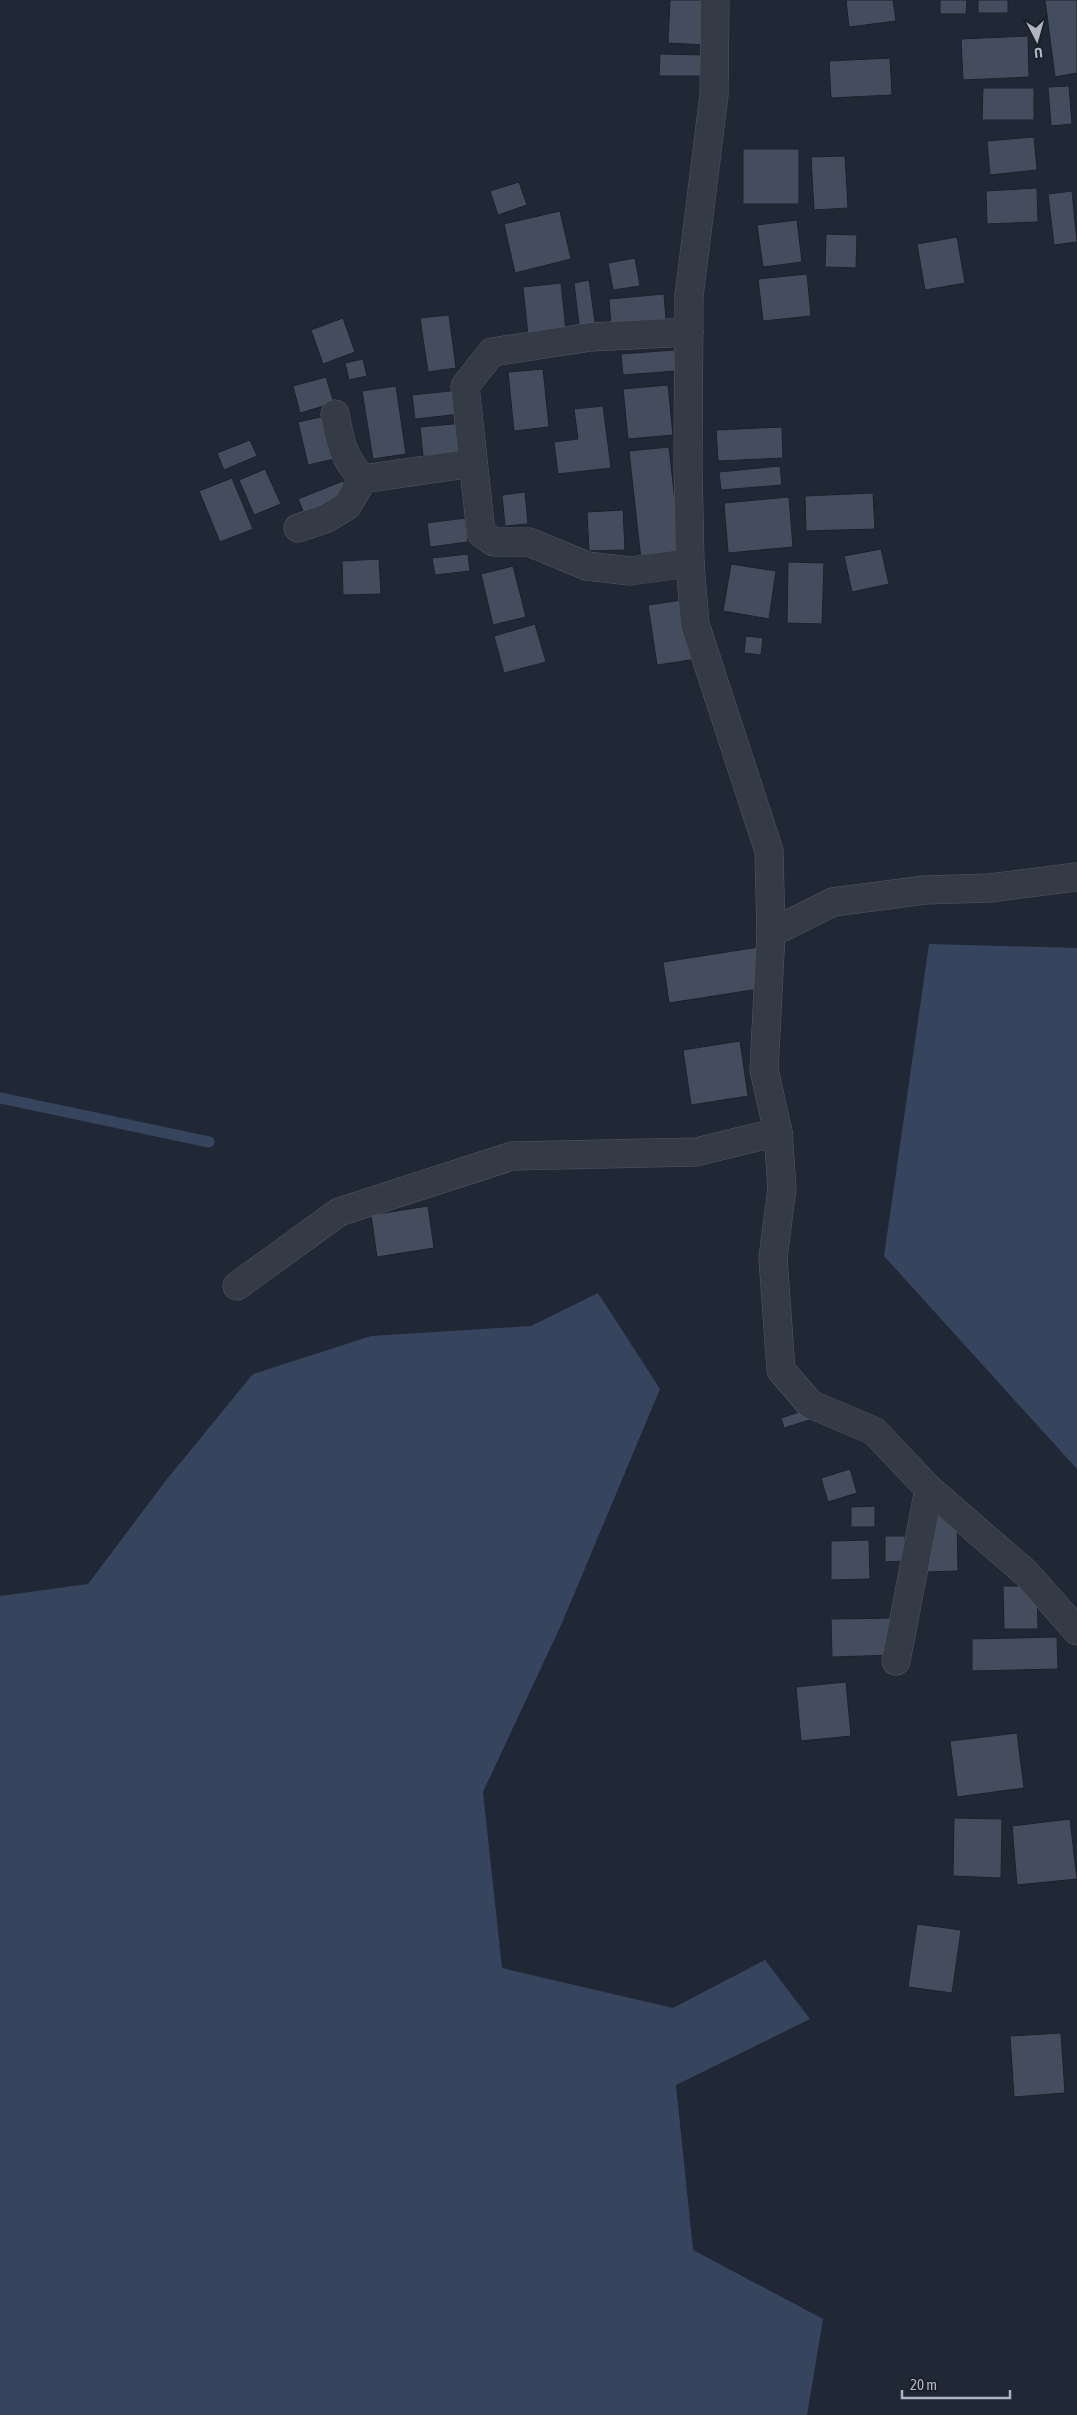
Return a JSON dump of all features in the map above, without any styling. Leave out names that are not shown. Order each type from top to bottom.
[{"type":"street","points":[[715,0],[714,95],[689,296],[688,465],[690,562],[695,624],[768,851],[771,933],[764,1070],[778,1132],[782,1188],[773,1258],[781,1370],[810,1404],[874,1431],[929,1489],[1026,1573],[1077,1631]]},
{"type":"street","points":[[689,332],[591,337],[492,352],[464,386],[481,533],[494,542],[529,542],[587,566],[630,571],[690,562]]},
{"type":"street","points":[[335,414],[344,452],[350,465],[363,479]]},
{"type":"street","points":[[363,479],[473,463]]},
{"type":"street","points":[[298,528],[325,519],[348,506],[363,479]]},
{"type":"street","points":[[771,933],[833,902],[925,890],[990,888],[1077,877]]},
{"type":"street","points":[[237,1286],[339,1212],[512,1156],[696,1152],[778,1132]]},
{"type":"street","points":[[896,1661],[929,1489]]},
{"type":"water","points":[[929,944],[1077,948],[1077,1469],[884,1256]]},
{"type":"water","points":[[598,1293],[660,1389],[562,1623],[483,1792],[502,1968],[673,2008],[765,1960],[810,2019],[676,2085],[693,2250],[823,2319],[807,2415],[0,2415],[0,1596],[88,1584],[167,1479],[253,1374],[371,1336],[531,1326]]},
{"type":"building","points":[[670,0],[707,0],[705,45],[668,43]]},
{"type":"building","points":[[846,0],[893,0],[896,21],[849,27]]},
{"type":"building","points":[[940,0],[967,0],[966,14],[940,14]]},
{"type":"building","points":[[978,0],[1008,0],[1008,13],[978,13]]},
{"type":"building","points":[[1045,0],[1077,0],[1077,73],[1055,77]]},
{"type":"building","points":[[1028,36],[1029,77],[963,80],[961,39]]},
{"type":"building","points":[[660,54],[703,55],[702,76],[659,76]]},
{"type":"building","points":[[890,58],[892,95],[831,98],[829,61]]},
{"type":"building","points":[[1069,86],[1072,124],[1051,126],[1048,87]]},
{"type":"building","points":[[983,88],[1034,88],[1034,120],[982,120]]},
{"type":"building","points":[[1034,137],[1037,170],[990,175],[987,141]]},
{"type":"building","points":[[743,149],[799,149],[799,204],[743,204]]},
{"type":"building","points":[[845,156],[848,208],[814,210],[811,157]]},
{"type":"building","points":[[519,182],[527,205],[498,215],[490,191]]},
{"type":"building","points":[[1037,188],[1038,222],[987,224],[986,191]]},
{"type":"building","points":[[1072,191],[1077,242],[1054,245],[1048,194]]},
{"type":"building","points":[[560,211],[571,259],[515,273],[504,224]]},
{"type":"building","points":[[797,220],[802,262],[763,267],[757,225]]},
{"type":"building","points":[[826,234],[857,235],[856,268],[825,267]]},
{"type":"building","points":[[957,237],[965,283],[925,290],[917,244]]},
{"type":"building","points":[[635,258],[640,286],[613,290],[608,263]]},
{"type":"building","points":[[807,274],[811,316],[763,321],[758,279]]},
{"type":"building","points":[[589,280],[596,329],[580,332],[574,283]]},
{"type":"building","points":[[561,283],[566,331],[528,335],[523,287]]},
{"type":"building","points":[[664,294],[666,320],[611,325],[609,299]]},
{"type":"building","points":[[449,315],[456,368],[428,372],[420,318]]},
{"type":"building","points":[[343,318],[355,352],[323,364],[311,330]]},
{"type":"building","points":[[674,350],[676,371],[623,375],[621,354]]},
{"type":"building","points":[[363,359],[367,376],[349,380],[345,363]]},
{"type":"building","points":[[543,369],[549,427],[514,431],[508,372]]},
{"type":"building","points":[[326,377],[334,403],[300,413],[293,386]]},
{"type":"building","points":[[668,385],[673,435],[628,439],[623,389]]},
{"type":"building","points":[[396,386],[406,454],[373,459],[362,391]]},
{"type":"building","points":[[459,390],[461,414],[415,419],[412,395]]},
{"type":"building","points":[[603,406],[611,468],[558,474],[554,442],[578,439],[574,409]]},
{"type":"building","points":[[334,414],[343,457],[308,465],[298,422]]},
{"type":"building","points":[[464,423],[467,452],[423,456],[420,427]]},
{"type":"building","points":[[782,427],[783,458],[718,461],[716,430]]},
{"type":"building","points":[[250,440],[257,456],[224,470],[217,453]]},
{"type":"building","points":[[669,447],[681,556],[641,560],[629,451]]},
{"type":"building","points":[[780,466],[782,485],[721,490],[719,472]]},
{"type":"building","points":[[265,469],[281,504],[254,515],[239,480]]},
{"type":"building","points":[[232,478],[253,529],[220,542],[199,491]]},
{"type":"building","points":[[343,481],[351,500],[306,518],[298,499]]},
{"type":"building","points":[[525,492],[528,524],[505,526],[502,495]]},
{"type":"building","points":[[873,493],[875,529],[806,531],[805,496]]},
{"type":"building","points":[[789,497],[793,547],[728,553],[724,503]]},
{"type":"building","points":[[623,510],[625,550],[589,551],[587,512]]},
{"type":"building","points":[[465,518],[468,542],[430,547],[427,523]]},
{"type":"building","points":[[881,549],[889,584],[852,592],[844,556]]},
{"type":"building","points":[[468,554],[470,571],[435,575],[432,558]]},
{"type":"building","points":[[379,559],[381,594],[343,595],[342,561]]},
{"type":"building","points":[[788,562],[824,563],[822,624],[787,623]]},
{"type":"building","points":[[731,564],[776,571],[769,619],[723,611]]},
{"type":"building","points":[[513,566],[526,617],[493,625],[481,574]]},
{"type":"building","points":[[689,599],[697,659],[657,665],[648,605]]},
{"type":"building","points":[[535,624],[546,662],[504,673],[494,636]]},
{"type":"building","points":[[746,636],[763,638],[761,655],[744,653]]},
{"type":"building","points":[[759,947],[765,988],[669,1003],[663,962]]},
{"type":"building","points":[[740,1041],[748,1096],[691,1105],[683,1050]]},
{"type":"building","points":[[428,1206],[434,1248],[377,1257],[371,1215]]},
{"type":"building","points":[[812,1408],[816,1418],[784,1428],[781,1418]]},
{"type":"building","points":[[850,1469],[857,1493],[828,1502],[821,1478]]},
{"type":"building","points":[[875,1506],[875,1527],[851,1527],[851,1507]]},
{"type":"building","points":[[926,1516],[957,1516],[958,1571],[927,1572]]},
{"type":"building","points":[[885,1536],[905,1536],[905,1561],[885,1562]]},
{"type":"building","points":[[869,1540],[870,1579],[831,1580],[831,1541]]},
{"type":"building","points":[[1003,1586],[1037,1586],[1038,1629],[1004,1629]]},
{"type":"building","points":[[894,1618],[894,1655],[832,1657],[831,1619]]},
{"type":"building","points":[[1057,1637],[1058,1669],[972,1671],[972,1639]]},
{"type":"building","points":[[846,1682],[851,1736],[801,1741],[796,1687]]},
{"type":"building","points":[[1017,1733],[1024,1788],[957,1797],[950,1741]]},
{"type":"building","points":[[954,1818],[1002,1819],[1001,1878],[953,1876]]},
{"type":"building","points":[[1070,1819],[1077,1879],[1017,1885],[1012,1826]]},
{"type":"building","points":[[917,1924],[961,1930],[952,1993],[908,1987]]},
{"type":"building","points":[[1061,2033],[1065,2093],[1014,2097],[1010,2036]]},
{"type":"waterway","points":[[0,1098],[209,1142]]}]
